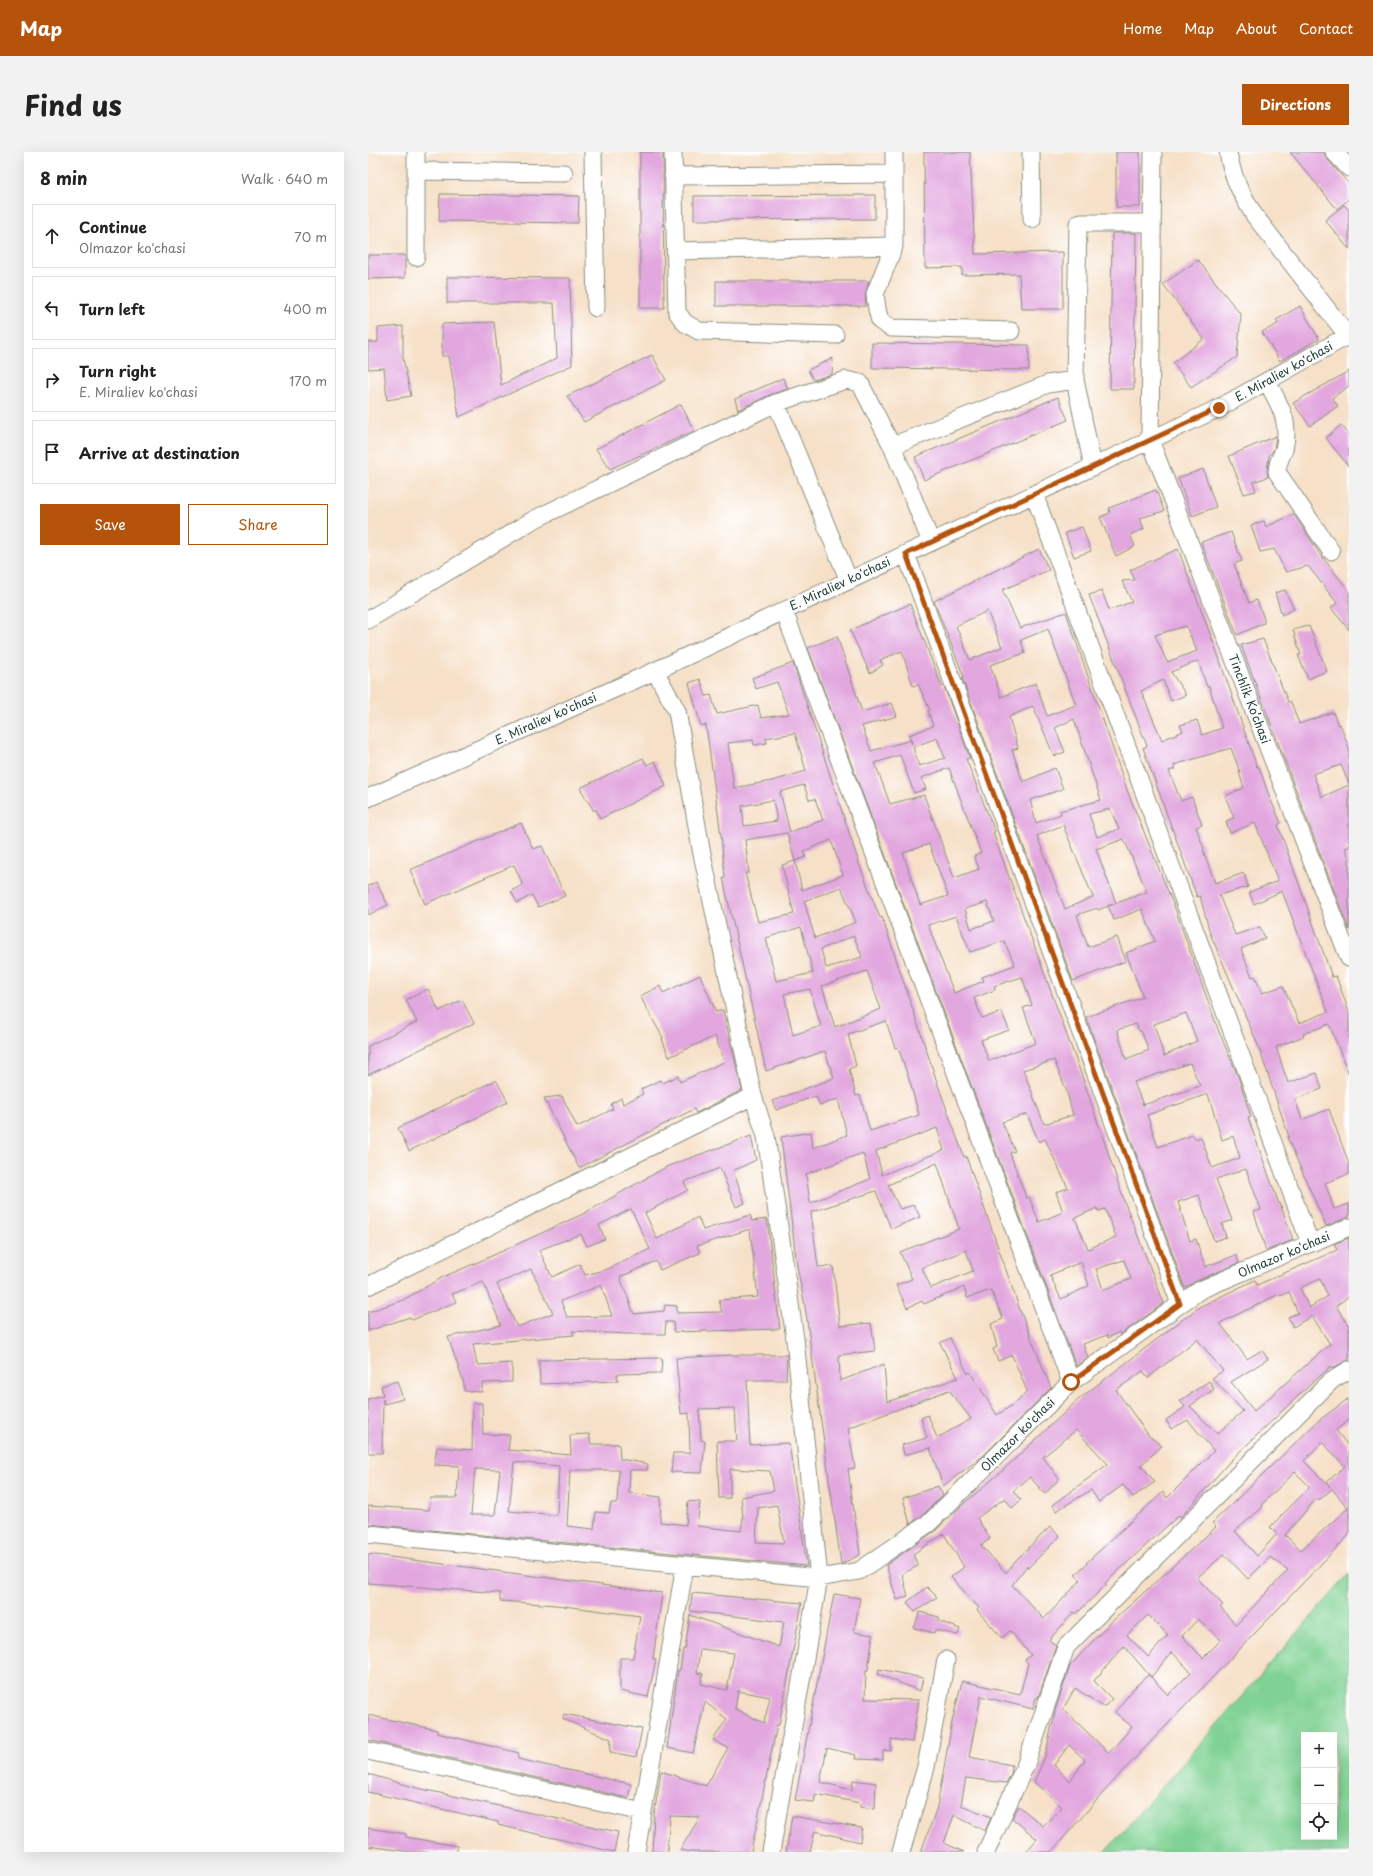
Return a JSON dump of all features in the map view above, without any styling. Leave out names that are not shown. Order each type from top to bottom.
[{"type":"street","points":[[416,152],[416,257]]},
{"type":"street","points":[[593,152],[596,308]]},
{"type":"street","points":[[673,152],[677,312],[685,323],[699,331],[835,335]]},
{"type":"street","points":[[894,152],[894,246],[875,294],[876,309],[880,321],[891,328],[1011,331]]},
{"type":"street","points":[[1031,152],[1032,219]]},
{"type":"street","points":[[1150,440],[1153,152]]},
{"type":"street","points":[[1228,152],[1231,172],[1241,194],[1254,215],[1346,341]]},
{"type":"street","points":[[1334,152],[1349,168]]},
{"type":"street","points":[[416,171],[564,173]]},
{"type":"street","points":[[673,176],[894,174]]},
{"type":"street","points":[[1093,467],[1075,380],[1078,224],[1152,223]]},
{"type":"street","points":[[676,251],[894,246]]},
{"type":"street","name":"E. Miraliev ko'chasi","points":[[368,798],[655,671],[1093,467],[1219,408],[1267,381],[1346,341]]},
{"type":"street","points":[[368,620],[533,520],[776,403],[846,380],[860,383],[892,446],[931,542]]},
{"type":"street","points":[[892,446],[1048,384],[1075,380]]},
{"type":"street","points":[[1267,381],[1284,415],[1286,436],[1283,451],[1278,461],[1277,472],[1331,551]]},
{"type":"street","points":[[776,403],[849,580]]},
{"type":"street","name":"Tinchlik Ko’chasi","points":[[1150,440],[1349,958]]},
{"type":"street","points":[[1034,494],[1310,1244]]},
{"type":"street","points":[[906,554],[1180,1304]]},
{"type":"street","points":[[784,611],[1071,1382]]},
{"type":"street","points":[[655,671],[677,712],[701,849],[753,1096],[766,1136],[795,1339],[819,1578],[772,1852]]},
{"type":"street","points":[[368,1286],[753,1096]]},
{"type":"street","name":"Olmazor ko'chasi","points":[[368,1534],[819,1578],[859,1570],[930,1523],[1071,1382],[1200,1290],[1349,1227]]},
{"type":"street","points":[[986,1852],[1026,1764],[1066,1647],[1332,1380],[1349,1370]]},
{"type":"street","points":[[636,1852],[686,1565]]},
{"type":"street","points":[[901,1852],[926,1767],[946,1660]]},
{"type":"street","points":[[368,1751],[643,1812]]},
{"type":"green space","points":[[1349,1574],[1349,1852],[1105,1852]]},
{"type":"building","points":[[640,152],[663,152],[664,308],[640,308]]},
{"type":"building","points":[[924,152],[970,152],[975,254],[1063,252],[1063,309],[1021,309],[1019,274],[962,275],[962,267],[925,268]]},
{"type":"building","points":[[1116,152],[1140,152],[1140,207],[1116,207]]},
{"type":"building","points":[[1290,152],[1323,152],[1327,159],[1349,184],[1349,199],[1337,209]]},
{"type":"building","points":[[440,194],[579,196],[578,223],[439,221]]},
{"type":"building","points":[[875,195],[875,219],[694,220],[694,196]]},
{"type":"building","points":[[1344,205],[1349,210],[1349,249],[1325,220]]},
{"type":"building","points":[[1112,233],[1136,233],[1134,389],[1110,389]]},
{"type":"building","points":[[368,255],[405,255],[405,278],[368,279]]},
{"type":"building","points":[[1198,260],[1241,315],[1237,357],[1191,387],[1173,363],[1204,339],[1163,284]]},
{"type":"building","points":[[447,277],[570,278],[572,365],[459,417],[449,356],[442,356],[442,324],[494,322],[501,385],[557,358],[554,303],[447,303]]},
{"type":"building","points":[[716,281],[869,281],[865,295],[866,306],[716,306]]},
{"type":"building","points":[[1300,306],[1319,339],[1280,361],[1262,332],[1278,324],[1276,320]]},
{"type":"building","points":[[403,326],[403,358],[411,396],[387,400],[384,368],[368,369],[368,342],[378,342],[378,328]]},
{"type":"building","points":[[872,343],[1029,345],[1029,370],[872,368]]},
{"type":"building","points":[[652,355],[666,380],[584,422],[567,396]]},
{"type":"building","points":[[833,358],[832,374],[813,380],[808,370]]},
{"type":"building","points":[[1349,371],[1349,386],[1332,398],[1338,406],[1310,426],[1293,403]]},
{"type":"building","points":[[783,378],[788,389],[772,394],[738,410],[735,399]]},
{"type":"building","points":[[1058,397],[1068,420],[924,480],[915,457]]},
{"type":"building","points":[[681,404],[694,431],[610,469],[596,449]]},
{"type":"building","points":[[1341,425],[1349,434],[1349,467],[1326,438]]},
{"type":"building","points":[[1276,436],[1274,449],[1269,456],[1267,471],[1268,477],[1253,482],[1256,491],[1244,494],[1229,456]]},
{"type":"building","points":[[1203,469],[1216,507],[1192,516],[1178,478]]},
{"type":"building","points":[[1156,490],[1164,511],[1140,518],[1144,529],[1130,535],[1135,546],[1116,556],[1100,517],[1110,513],[1109,508]]},
{"type":"building","points":[[1294,514],[1320,554],[1349,591],[1349,630],[1331,608],[1337,603],[1308,566],[1286,572],[1274,549],[1260,552],[1251,525],[1264,521],[1266,527]]},
{"type":"building","points":[[1082,527],[1091,551],[1074,557],[1065,533]]},
{"type":"building","points":[[1231,532],[1242,561],[1234,564],[1249,603],[1257,600],[1264,619],[1264,623],[1237,635],[1201,542]]},
{"type":"building","points":[[1039,549],[1049,570],[1002,590],[1020,628],[1066,612],[1127,790],[1174,906],[1219,1032],[1238,1076],[1251,1117],[1248,1118],[1293,1240],[1266,1251],[1254,1212],[1261,1210],[1246,1169],[1216,1179],[1232,1220],[1222,1224],[1226,1237],[1214,1241],[1199,1195],[1178,1202],[1190,1241],[1196,1239],[1205,1267],[1236,1255],[1239,1263],[1196,1281],[1185,1288],[1086,1017],[1143,997],[1126,953],[1155,941],[1142,909],[1114,920],[1108,906],[1077,915],[1088,947],[1117,937],[1126,961],[1073,981],[962,678],[964,677],[934,601]],"holes":[[[987,611],[1002,647],[970,660],[956,626]],[[1048,629],[1076,705],[1047,716],[1036,683],[1001,697],[990,665],[1025,653],[1021,640]],[[1033,706],[1054,756],[1065,752],[1055,728],[1074,719],[1101,800],[1060,811],[1061,814],[1036,823],[1030,800],[1063,789],[1055,768],[1023,782],[1012,750],[1018,748],[1009,717]],[[1110,809],[1119,829],[1097,837],[1089,814]],[[1063,825],[1093,897],[1065,909],[1037,836]],[[1124,839],[1147,892],[1108,906],[1116,903],[1096,849]],[[1186,1013],[1197,1041],[1164,1056],[1154,1024]],[[1136,1024],[1139,1031],[1141,1031],[1149,1050],[1126,1059],[1117,1030]],[[1190,1063],[1200,1086],[1143,1105],[1134,1082]],[[1208,1094],[1222,1140],[1233,1136],[1240,1158],[1212,1168],[1201,1137],[1195,1139],[1193,1135],[1158,1147],[1147,1115]]]},
{"type":"building","points":[[1178,549],[1214,644],[1257,767],[1259,767],[1269,796],[1281,823],[1278,825],[1332,977],[1336,976],[1349,1012],[1349,1074],[1329,1024],[1276,1047],[1288,1083],[1317,1073],[1322,1089],[1295,1099],[1302,1120],[1329,1109],[1349,1164],[1349,1174],[1325,1183],[1334,1209],[1349,1204],[1349,1217],[1326,1226],[1287,1137],[1289,1137],[1258,1045],[1210,933],[1200,896],[1197,897],[1143,748],[1147,746],[1089,595],[1102,591],[1109,610],[1132,602],[1122,581],[1135,580],[1130,570]],"holes":[[[1186,626],[1197,651],[1167,662],[1155,635]],[[1198,661],[1207,687],[1209,686],[1222,728],[1202,735],[1197,720],[1180,725],[1183,731],[1162,740],[1141,691],[1163,680],[1171,701],[1186,695],[1171,672]],[[1231,748],[1244,788],[1225,796],[1234,818],[1226,821],[1230,833],[1255,823],[1278,881],[1249,892],[1254,904],[1282,891],[1328,1012],[1299,1023],[1283,986],[1262,993],[1255,976],[1252,977],[1241,949],[1265,938],[1260,927],[1235,935],[1219,895],[1248,887],[1244,873],[1215,883],[1196,827],[1202,825],[1192,797],[1181,801],[1169,771],[1175,769],[1174,765]]]},
{"type":"building","points":[[1285,590],[1294,609],[1282,615],[1275,593]]},
{"type":"building","points":[[910,604],[942,687],[944,686],[970,758],[966,759],[995,832],[993,833],[1084,1082],[1125,1203],[1164,1303],[1120,1335],[1119,1332],[1108,1338],[1107,1335],[1083,1344],[1088,1357],[1076,1366],[808,648],[837,636],[862,712],[892,703],[897,716],[862,726],[871,751],[911,740],[909,735],[933,726],[928,711],[930,710],[918,684],[913,686],[902,651],[880,660],[883,665],[870,673],[850,630]],"holes":[[[937,738],[945,758],[919,766],[913,747]],[[900,755],[914,793],[926,789],[921,778],[949,768],[981,853],[974,856],[979,869],[954,878],[924,795],[890,804],[875,763]],[[929,844],[948,896],[920,905],[903,853]],[[987,902],[994,921],[971,929],[965,909]],[[956,916],[970,952],[1004,941],[1015,965],[982,977],[984,981],[954,993],[928,925]],[[1022,977],[1032,1005],[1023,1008],[1036,1043],[989,1061],[981,1040],[1009,1030],[1002,1012],[982,1018],[974,998],[995,990],[994,986]],[[1054,1060],[1066,1089],[1073,1115],[1044,1124],[1023,1070]],[[1027,1114],[1039,1142],[1045,1139],[1068,1188],[1056,1192],[1063,1212],[1039,1222],[1029,1197],[1026,1198],[1010,1153],[1015,1151],[1002,1122]],[[1097,1208],[1098,1211],[1105,1209],[1116,1237],[1088,1249],[1075,1218]],[[1124,1260],[1131,1279],[1103,1290],[1096,1269]],[[1081,1262],[1089,1286],[1061,1299],[1050,1275]]]},
{"type":"building","points":[[1309,626],[1327,671],[1308,679],[1298,655],[1301,655],[1293,630]]},
{"type":"building","points":[[1263,639],[1288,702],[1291,702],[1299,724],[1333,712],[1338,725],[1340,724],[1349,748],[1349,784],[1341,765],[1313,774],[1322,797],[1349,785],[1349,847],[1345,848],[1349,858],[1349,930],[1241,645]]},
{"type":"building","points":[[793,663],[861,869],[880,918],[882,917],[937,1082],[964,1157],[966,1156],[1020,1310],[1051,1388],[983,1456],[943,1486],[930,1448],[904,1455],[902,1445],[927,1438],[921,1418],[928,1415],[937,1438],[971,1419],[949,1390],[848,1428],[855,1468],[848,1469],[860,1555],[841,1564],[805,1306],[797,1266],[781,1137],[811,1132],[813,1148],[847,1135],[838,1099],[820,1105],[816,1096],[776,1110],[772,1101],[834,1078],[825,1051],[766,1071],[723,878],[725,878],[721,835],[706,725],[701,726],[689,683],[700,679],[706,696],[711,695],[717,714],[758,705],[761,718],[789,714],[777,682],[756,689],[752,678]],"holes":[[[795,733],[806,771],[776,780],[734,788],[728,743],[753,740],[754,745],[767,743],[766,738]],[[804,785],[809,800],[815,799],[823,820],[790,832],[780,792]],[[773,800],[777,821],[744,826],[742,806]],[[787,833],[795,861],[782,865],[794,914],[758,922],[745,873],[749,873],[745,840]],[[831,840],[843,875],[802,890],[795,861],[806,857],[804,851]],[[841,887],[856,922],[815,938],[804,901]],[[801,927],[813,973],[776,981],[766,938]],[[854,936],[862,957],[826,968],[821,949]],[[867,971],[881,1009],[835,1027],[822,986]],[[810,989],[821,1026],[793,1035],[784,994]],[[886,1021],[895,1048],[898,1047],[919,1115],[870,1131],[860,1095],[856,1096],[849,1069],[856,1066],[848,1034]],[[937,1128],[944,1150],[882,1175],[876,1151]],[[863,1153],[870,1179],[810,1203],[806,1174]],[[937,1163],[959,1229],[900,1252],[912,1279],[896,1285],[907,1308],[922,1301],[924,1304],[964,1287],[967,1298],[991,1290],[1003,1319],[991,1324],[997,1347],[993,1349],[998,1361],[1012,1355],[1027,1391],[1014,1404],[997,1415],[970,1372],[968,1374],[950,1338],[940,1343],[958,1378],[887,1402],[884,1364],[840,1381],[839,1355],[875,1351],[871,1323],[840,1326],[833,1266],[818,1267],[811,1212],[876,1191],[891,1229],[920,1217],[914,1205],[900,1209],[888,1185]],[[966,1250],[973,1271],[931,1288],[922,1268]]]},
{"type":"building","points":[[643,758],[647,765],[655,761],[666,786],[600,819],[596,809],[594,811],[580,788]]},
{"type":"building","points":[[521,823],[533,849],[542,846],[565,896],[538,907],[532,895],[517,903],[511,891],[523,885],[514,865],[425,904],[410,870]]},
{"type":"building","points":[[376,882],[388,905],[368,915],[368,886]]},
{"type":"building","points":[[700,975],[716,1012],[723,1010],[742,1090],[696,1113],[694,1109],[579,1168],[544,1098],[562,1096],[577,1127],[613,1109],[611,1104],[621,1098],[623,1104],[643,1094],[641,1089],[660,1080],[663,1083],[678,1076],[680,1082],[724,1062],[715,1036],[669,1057],[662,1039],[663,1038],[640,996],[660,986],[663,993]]},
{"type":"building","points":[[428,989],[439,1011],[462,1000],[474,1023],[368,1075],[368,1046],[417,1022],[406,1000]]},
{"type":"building","points":[[496,1080],[508,1102],[409,1151],[398,1128]]},
{"type":"building","points":[[751,1136],[756,1160],[733,1171],[745,1203],[736,1207],[720,1168],[684,1182],[688,1190],[645,1213],[657,1239],[698,1217],[703,1230],[750,1215],[752,1221],[767,1219],[780,1329],[674,1332],[673,1322],[666,1322],[665,1334],[627,1334],[572,1331],[574,1335],[473,1344],[477,1365],[512,1363],[512,1382],[482,1383],[482,1392],[464,1391],[464,1384],[448,1337],[501,1325],[483,1282],[452,1294],[456,1302],[412,1320],[410,1317],[368,1331],[368,1312],[403,1300],[443,1277],[583,1214],[668,1166]],"holes":[[[631,1209],[650,1249],[608,1269],[585,1275],[580,1264],[552,1277],[539,1250],[581,1234],[587,1246],[605,1239],[599,1225]],[[750,1229],[758,1297],[719,1300],[722,1312],[677,1313],[677,1306],[665,1305],[664,1311],[634,1314],[620,1277],[656,1261],[660,1270],[700,1253],[697,1246]],[[531,1269],[553,1313],[517,1327],[497,1284]],[[601,1285],[612,1316],[567,1317],[561,1301]]]},
{"type":"building","points":[[1349,1238],[1349,1296],[1336,1306],[1349,1326],[1349,1360],[1332,1368],[1331,1366],[1298,1396],[1231,1460],[1181,1517],[1179,1515],[1105,1583],[1106,1585],[1076,1614],[1074,1612],[1049,1640],[1056,1646],[1033,1709],[981,1696],[969,1757],[1012,1765],[1011,1774],[1006,1783],[966,1778],[961,1805],[991,1817],[985,1831],[954,1815],[944,1843],[964,1852],[921,1852],[937,1807],[952,1722],[962,1681],[1020,1694],[1028,1664],[1025,1660],[1031,1655],[1010,1631],[1002,1638],[977,1610],[979,1608],[951,1577],[964,1567],[944,1534],[913,1554],[918,1566],[902,1574],[908,1596],[897,1600],[886,1565],[936,1530],[961,1506],[1000,1473],[1079,1399],[1199,1307],[1255,1280],[1257,1285],[1337,1250],[1334,1244]],"holes":[[[1320,1279],[1328,1296],[1309,1308],[1300,1288]],[[1289,1292],[1298,1313],[1288,1317],[1293,1327],[1312,1316],[1330,1344],[1254,1411],[1231,1382],[1268,1359],[1262,1350],[1247,1359],[1220,1323],[1279,1294],[1280,1296]],[[1197,1339],[1223,1371],[1212,1378],[1243,1411],[1217,1434],[1190,1406],[1214,1389],[1209,1381],[1180,1401],[1185,1407],[1166,1420],[1171,1429],[1188,1420],[1214,1451],[1167,1498],[1163,1492],[1086,1563],[1087,1564],[1075,1575],[1081,1580],[1044,1619],[1012,1585],[1027,1566],[1028,1568],[1060,1536],[1050,1527],[1016,1560],[1006,1573],[981,1545],[990,1539],[977,1518],[1005,1498],[1012,1508],[1021,1500],[1013,1491],[1030,1477],[1045,1494],[1059,1479],[1043,1457],[1076,1430],[1108,1464],[1052,1505],[1056,1511],[1091,1490],[1099,1502],[1123,1485],[1133,1497],[1155,1482],[1141,1465],[1162,1446],[1149,1436],[1116,1390],[1143,1371],[1148,1378]]]},
{"type":"building","points":[[731,1355],[787,1355],[786,1380],[747,1380],[750,1445],[789,1443],[807,1566],[368,1524],[368,1506],[429,1510],[431,1498],[457,1498],[459,1466],[434,1465],[437,1447],[472,1450],[473,1403],[482,1403],[483,1434],[510,1435],[508,1450],[571,1455],[570,1435],[589,1434],[591,1444],[619,1444],[620,1459],[648,1464],[647,1470],[630,1470],[629,1493],[661,1497],[660,1522],[686,1525],[688,1501],[700,1502],[697,1526],[741,1531],[743,1518],[741,1497],[774,1491],[770,1471],[730,1469],[730,1498],[719,1498],[717,1441],[737,1441],[735,1408],[699,1409],[701,1440],[705,1441],[702,1473],[671,1472],[673,1453],[690,1453],[689,1413],[681,1414],[676,1358]],"holes":[[[514,1462],[559,1466],[557,1515],[509,1511]],[[475,1469],[500,1470],[495,1515],[471,1515]],[[570,1470],[619,1470],[617,1503],[611,1503],[609,1513],[596,1512],[594,1529],[567,1526]],[[777,1505],[784,1543],[756,1542],[758,1508]]]},
{"type":"building","points":[[662,1358],[661,1373],[617,1374],[618,1381],[540,1384],[539,1360]]},
{"type":"building","points":[[397,1381],[403,1399],[384,1404],[383,1399],[382,1453],[368,1453],[368,1399],[383,1395],[381,1386]]},
{"type":"building","points":[[1349,1398],[1349,1420],[1336,1430],[1349,1447],[1349,1535],[1118,1776],[1051,1852],[1026,1852],[1037,1839],[1012,1818],[1019,1806],[1043,1826],[1062,1807],[1034,1782],[1045,1757],[1055,1711],[1070,1666],[1107,1626],[1216,1527],[1212,1523],[1318,1421]],"holes":[[[1322,1442],[1345,1466],[1327,1482],[1330,1487],[1304,1461]],[[1295,1472],[1310,1487],[1270,1527],[1277,1534],[1257,1556],[1235,1531],[1263,1507],[1261,1505]],[[1332,1489],[1348,1508],[1301,1550],[1285,1535],[1317,1498],[1319,1500]],[[1224,1554],[1248,1579],[1270,1557],[1288,1570],[1236,1625],[1220,1607],[1223,1605],[1197,1578]],[[1148,1615],[1168,1635],[1148,1657],[1127,1635]],[[1198,1619],[1221,1640],[1203,1658],[1182,1636]],[[1124,1646],[1151,1677],[1148,1675],[1135,1687],[1115,1712],[1132,1727],[1109,1753],[1063,1709],[1075,1688],[1104,1707],[1112,1699],[1094,1681]],[[1172,1652],[1191,1672],[1168,1695],[1151,1677]],[[1069,1745],[1085,1760],[1070,1781],[1054,1765]]]},
{"type":"building","points":[[938,1486],[943,1495],[923,1515],[910,1524],[903,1498]]},
{"type":"building","points":[[368,1554],[662,1593],[653,1659],[656,1659],[648,1697],[620,1691],[620,1658],[633,1658],[640,1616],[556,1605],[500,1601],[500,1593],[368,1583]]},
{"type":"building","points":[[927,1587],[937,1597],[915,1612],[907,1602]]},
{"type":"building","points":[[692,1593],[802,1603],[779,1725],[777,1725],[751,1852],[692,1852],[680,1850],[700,1817],[670,1816],[667,1852],[652,1852],[654,1815],[661,1771],[706,1786],[728,1748],[713,1740],[727,1719],[705,1702],[693,1753],[667,1748],[678,1670],[680,1670],[683,1649],[685,1649],[690,1615],[779,1647],[784,1622],[690,1611]],"holes":[[[700,1649],[734,1653],[727,1690],[701,1684],[703,1674],[697,1673]],[[738,1691],[770,1697],[764,1723],[735,1709]]]},
{"type":"building","points":[[834,1594],[860,1598],[854,1632],[873,1635],[868,1670],[866,1670],[865,1699],[919,1700],[912,1742],[891,1739],[891,1750],[883,1751],[883,1760],[855,1759],[856,1755],[827,1748],[820,1782],[852,1790],[853,1780],[876,1783],[875,1809],[860,1807],[860,1803],[816,1794],[814,1802],[795,1800]]},
{"type":"building","points":[[920,1612],[939,1617],[939,1621],[960,1629],[958,1635],[935,1630],[934,1633],[914,1628]]},
{"type":"building","points":[[879,1669],[923,1678],[920,1691],[878,1674]]},
{"type":"building","points":[[564,1714],[642,1729],[636,1757],[610,1752],[611,1739],[563,1719]]},
{"type":"building","points":[[368,1715],[437,1730],[437,1733],[519,1753],[518,1759],[631,1784],[628,1798],[368,1740]]},
{"type":"building","points":[[368,1774],[417,1788],[618,1832],[614,1852],[498,1825],[498,1822],[368,1792]]},
{"type":"building","points":[[792,1816],[862,1828],[860,1842],[815,1831],[810,1852],[786,1852]]},
{"type":"building","points":[[368,1828],[406,1834],[406,1837],[457,1846],[457,1852],[410,1852],[368,1846]]},
{"type":"route","points":[[1071,1382],[1180,1304],[906,554],[1219,408]]}]
